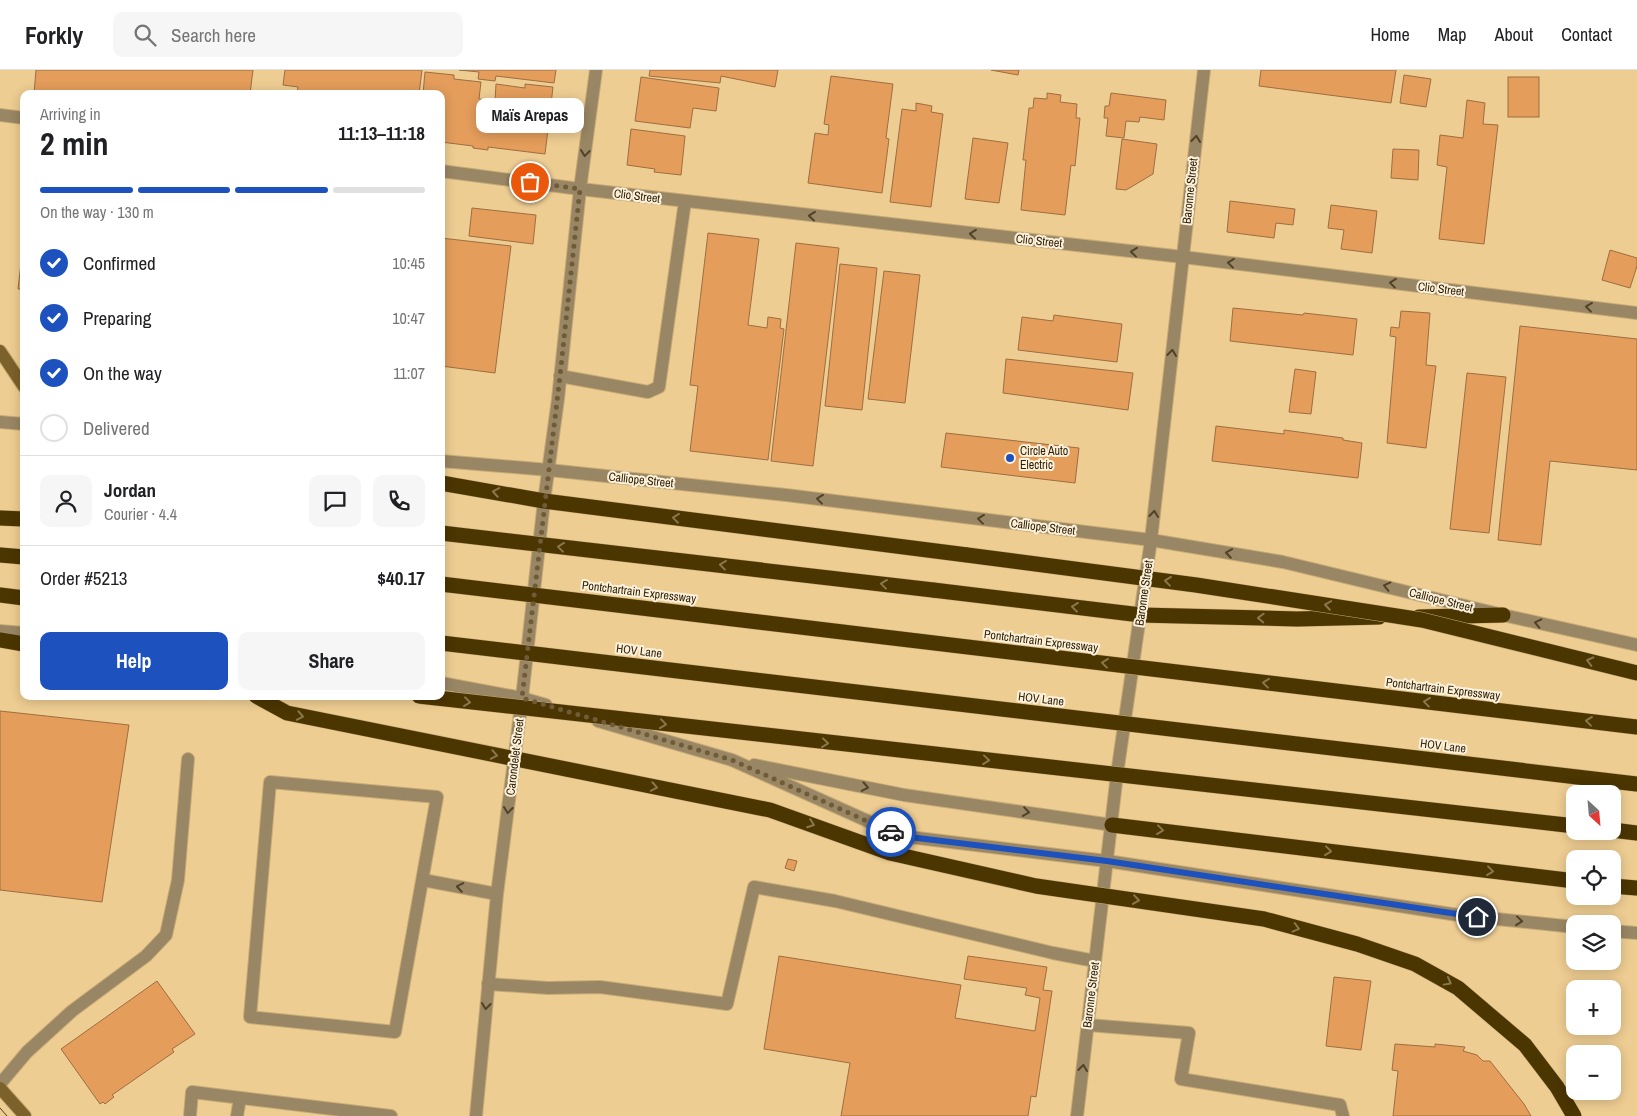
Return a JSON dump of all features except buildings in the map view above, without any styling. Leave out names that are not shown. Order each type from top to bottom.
[{"type":"highway","points":[[445,484],[544,501],[1196,585],[1422,620],[1637,672]]},
{"type":"highway","points":[[0,518],[20,519]]},
{"type":"highway","points":[[445,533],[1141,615],[1297,619],[1503,615]]},
{"type":"highway","points":[[0,555],[20,557]]},
{"type":"highway","name":"Pontchartrain Expressway","points":[[445,584],[1637,727]]},
{"type":"highway","points":[[0,595],[20,598]]},
{"type":"highway","points":[[0,640],[20,643]]},
{"type":"highway","name":"HOV Lane","points":[[445,643],[1637,784]]},
{"type":"highway","points":[[445,699],[1566,825]]},
{"type":"highway","points":[[263,700],[287,713],[770,810],[890,853],[1036,886],[1264,920],[1357,944],[1415,964],[1458,988],[1524,1045],[1557,1086],[1574,1116]]},
{"type":"highway","points":[[1112,825],[1566,880]]},
{"type":"highway","points":[[1621,831],[1637,833]]},
{"type":"highway","points":[[1621,887],[1637,888]]},
{"type":"main road","points":[[0,351],[20,381]]},
{"type":"main road","points":[[0,1088],[25,1116]]},
{"type":"street","name":"Carondelet Street","points":[[476,1116],[497,894],[549,470],[580,189],[596,70]]},
{"type":"street","name":"Baronne Street","points":[[1077,1116],[1117,774],[1151,540],[1204,70]]},
{"type":"street","points":[[0,115],[20,118]]},
{"type":"street","name":"Clio Street","points":[[445,172],[580,189],[1183,257],[1637,314]]},
{"type":"street","points":[[560,376],[648,392],[658,388],[685,201]]},
{"type":"street","points":[[0,422],[20,424]]},
{"type":"street","name":"Calliope Street","points":[[445,461],[549,470],[786,495],[1151,540],[1283,562],[1637,645]]},
{"type":"street","points":[[0,631],[20,633]]},
{"type":"street","points":[[445,685],[522,698],[732,760],[904,795],[1112,825]]},
{"type":"street","points":[[0,1084],[27,1052],[72,1011],[146,956],[166,935],[178,880],[188,759]]},
{"type":"street","points":[[732,760],[901,836],[1107,861],[1458,915],[1566,926]]},
{"type":"street","points":[[270,782],[437,797],[423,880],[396,1032],[250,1017],[270,782]]},
{"type":"street","points":[[423,880],[497,894]]},
{"type":"street","points":[[488,984],[548,988],[600,987],[727,1004],[754,887],[835,901],[1053,953],[1096,961]]},
{"type":"street","points":[[1621,932],[1637,933]]},
{"type":"street","points":[[1088,1025],[1189,1033],[1181,1079],[1340,1104],[1343,1116]]},
{"type":"street","points":[[190,1116],[192,1092],[240,1098],[294,1110],[391,1116]]},
{"type":"street","points":[[237,1116],[240,1098]]},
{"type":"tram line","points":[[0,1108],[7,1116]]},
{"type":"way so far","points":[[530,182],[580,189],[522,698],[732,760],[891,832]]},
{"type":"place","name":"Maïs Arepas","points":[[530,182]]},
{"type":"place","name":"Circle Auto Electric","points":[[1010,458]]},
{"type":"route","points":[[891,832],[901,836],[1107,861],[1477,917]]}]
